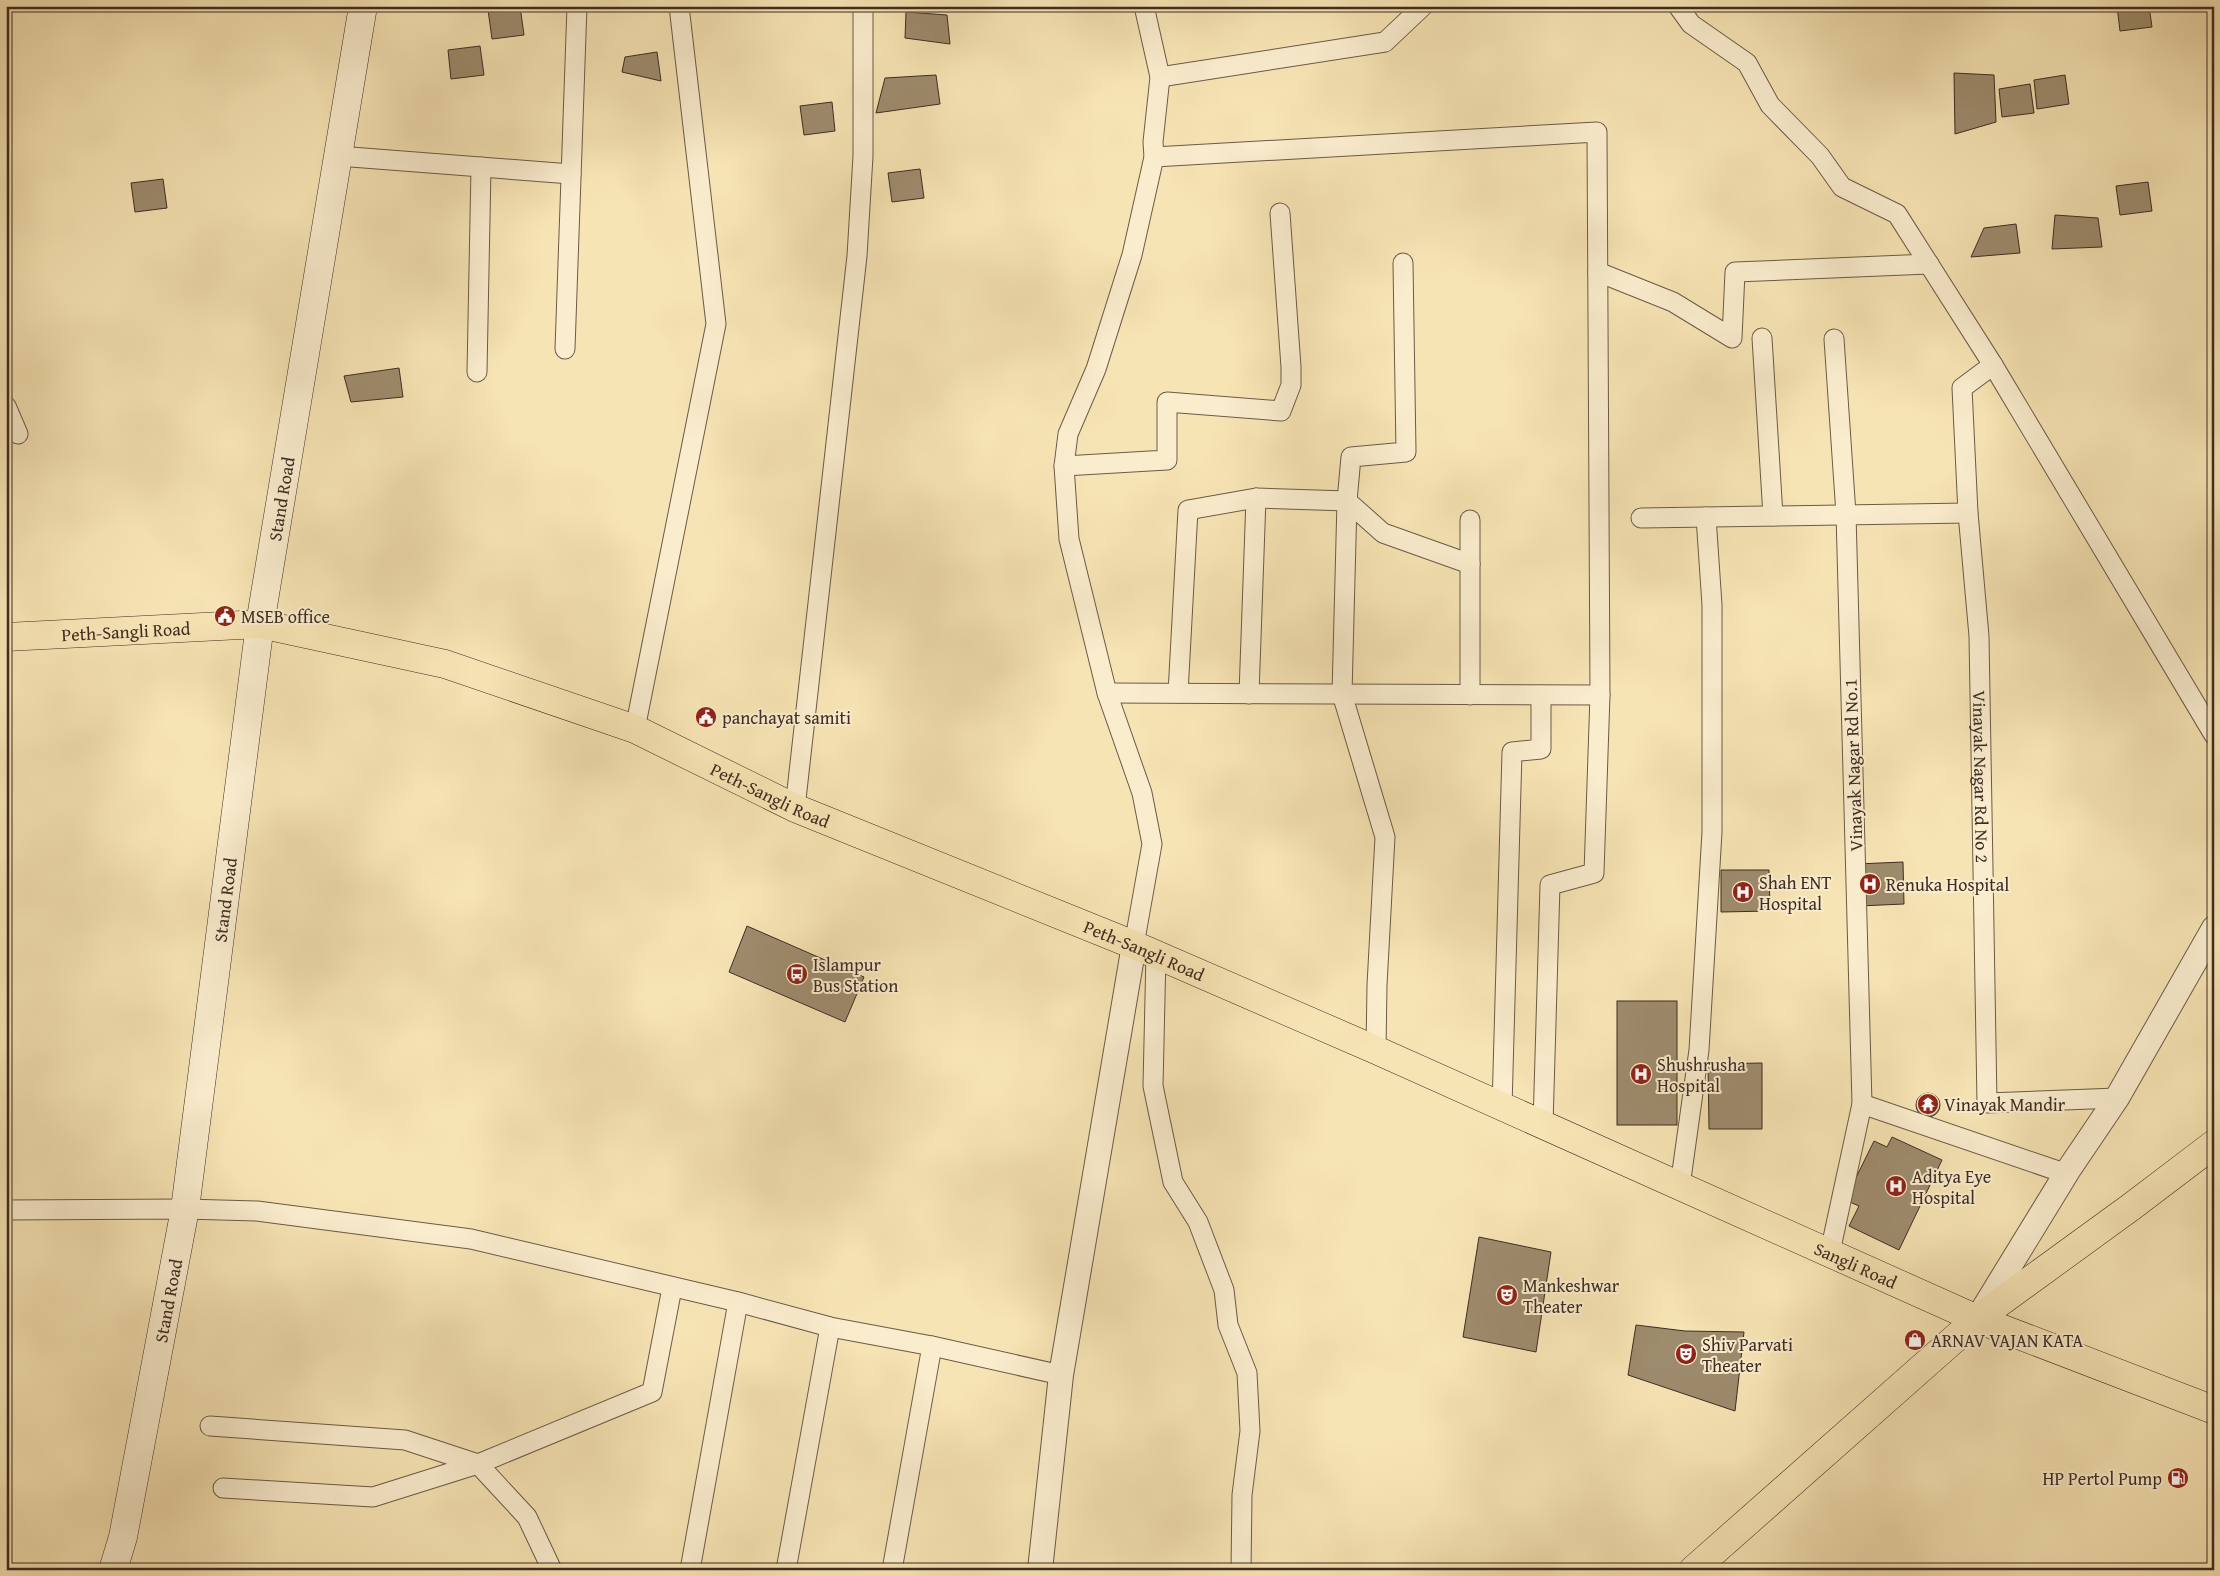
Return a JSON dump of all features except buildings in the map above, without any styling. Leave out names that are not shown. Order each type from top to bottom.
[{"type":"main road","name":"Stand Road","points":[[113,1570],[123,1538],[184,1209],[260,624],[363,6]]},
{"type":"main road","name":"Peth-Sangli Road","points":[[6,636],[260,624],[445,664],[635,729],[795,808],[1145,950],[1502,1107]]},
{"type":"main road","name":"Sangli Road","points":[[1502,1107],[1830,1252],[1977,1320],[2214,1410]]},
{"type":"main road","points":[[1693,1570],[1977,1320],[2132,1207],[2214,1144]]},
{"type":"street","points":[[565,349],[577,6]]},
{"type":"street","points":[[635,729],[716,324],[679,6]]},
{"type":"street","points":[[795,808],[857,256],[863,156],[862,6]]},
{"type":"street","points":[[1144,6],[1160,77],[1153,142],[1154,157],[1132,256],[1096,369],[1068,434],[1064,466],[1069,539],[1107,693],[1142,793],[1152,844],[1145,950],[1153,1086],[1173,1182],[1201,1230],[1224,1290],[1228,1326],[1247,1373],[1250,1431],[1242,1495],[1242,1570]]},
{"type":"street","points":[[1160,77],[1385,42],[1423,6]]},
{"type":"street","points":[[1678,6],[1691,24],[1747,63],[1770,104],[1820,156],[1842,187],[1897,214],[1993,365],[2214,735]]},
{"type":"street","points":[[1154,157],[1597,132],[1600,695],[1594,873],[1550,885],[1543,1125]]},
{"type":"street","points":[[338,156],[571,174]]},
{"type":"street","points":[[478,372],[481,167]]},
{"type":"street","points":[[1064,466],[1167,460],[1167,402],[1281,411],[1292,385],[1292,367],[1280,213]]},
{"type":"street","points":[[1376,1050],[1376,985],[1385,837],[1342,694],[1347,501],[1351,457],[1406,452],[1403,263]]},
{"type":"street","points":[[1598,272],[1673,302],[1732,338],[1735,272],[1929,264]]},
{"type":"street","points":[[1762,338],[1773,516]]},
{"type":"street","name":"Vinayak Nagar Rd No.1","points":[[1830,1252],[1862,1104],[1846,514],[1834,339]]},
{"type":"street","name":"Vinayak Nagar Rd No 2","points":[[1993,365],[1962,388],[1968,513],[1979,636],[1988,1103],[2117,1098]]},
{"type":"street","points":[[6,406],[18,434]]},
{"type":"street","points":[[1249,694],[1256,498]]},
{"type":"street","points":[[1178,693],[1188,510],[1256,498],[1347,501],[1384,533],[1470,564]]},
{"type":"street","points":[[1641,518],[1968,513]]},
{"type":"street","points":[[1680,1186],[1699,1050],[1712,832],[1712,605],[1706,517]]},
{"type":"street","points":[[1470,520],[1470,694]]},
{"type":"street","points":[[1107,693],[1600,695]]},
{"type":"street","points":[[1502,1107],[1512,752],[1541,749],[1541,695]]},
{"type":"street","points":[[1977,1320],[2069,1169],[2117,1098],[2214,928]]},
{"type":"street","points":[[1040,1570],[1060,1375],[1145,950]]},
{"type":"street","points":[[1862,1104],[2067,1174]]},
{"type":"street","points":[[6,1210],[184,1209],[257,1211],[471,1239],[672,1288],[738,1302],[830,1326],[932,1346],[1060,1375]]},
{"type":"street","points":[[223,1488],[373,1497],[478,1464],[652,1392],[672,1288]]},
{"type":"street","points":[[690,1570],[738,1302]]},
{"type":"street","points":[[786,1570],[830,1326]]},
{"type":"street","points":[[892,1570],[932,1346]]},
{"type":"street","points":[[210,1426],[405,1440],[478,1464],[527,1517],[552,1570]]},
{"type":"place","name":"MSEB office","points":[[225,616]]},
{"type":"place","name":"panchayat samiti","points":[[706,717]]},
{"type":"place","name":"Renuka Hospital","points":[[1870,884]]},
{"type":"place","name":"Shah ENT Hospital","points":[[1743,892]]},
{"type":"place","name":"Islampur Bus Station","points":[[797,974]]},
{"type":"place","name":"Shushrusha Hospital","points":[[1641,1074]]},
{"type":"place","name":"Vinayak Mandir","points":[[1928,1104]]},
{"type":"place","name":"Aditya Eye Hospital","points":[[1896,1186]]},
{"type":"place","name":"Mankeshwar Theater","points":[[1507,1295]]},
{"type":"place","name":"ARNAV VAJAN KATA","points":[[1915,1340]]},
{"type":"place","name":"Shiv Parvati Theater","points":[[1686,1354]]},
{"type":"place","name":"HP Pertol Pump","points":[[2178,1478]]}]
